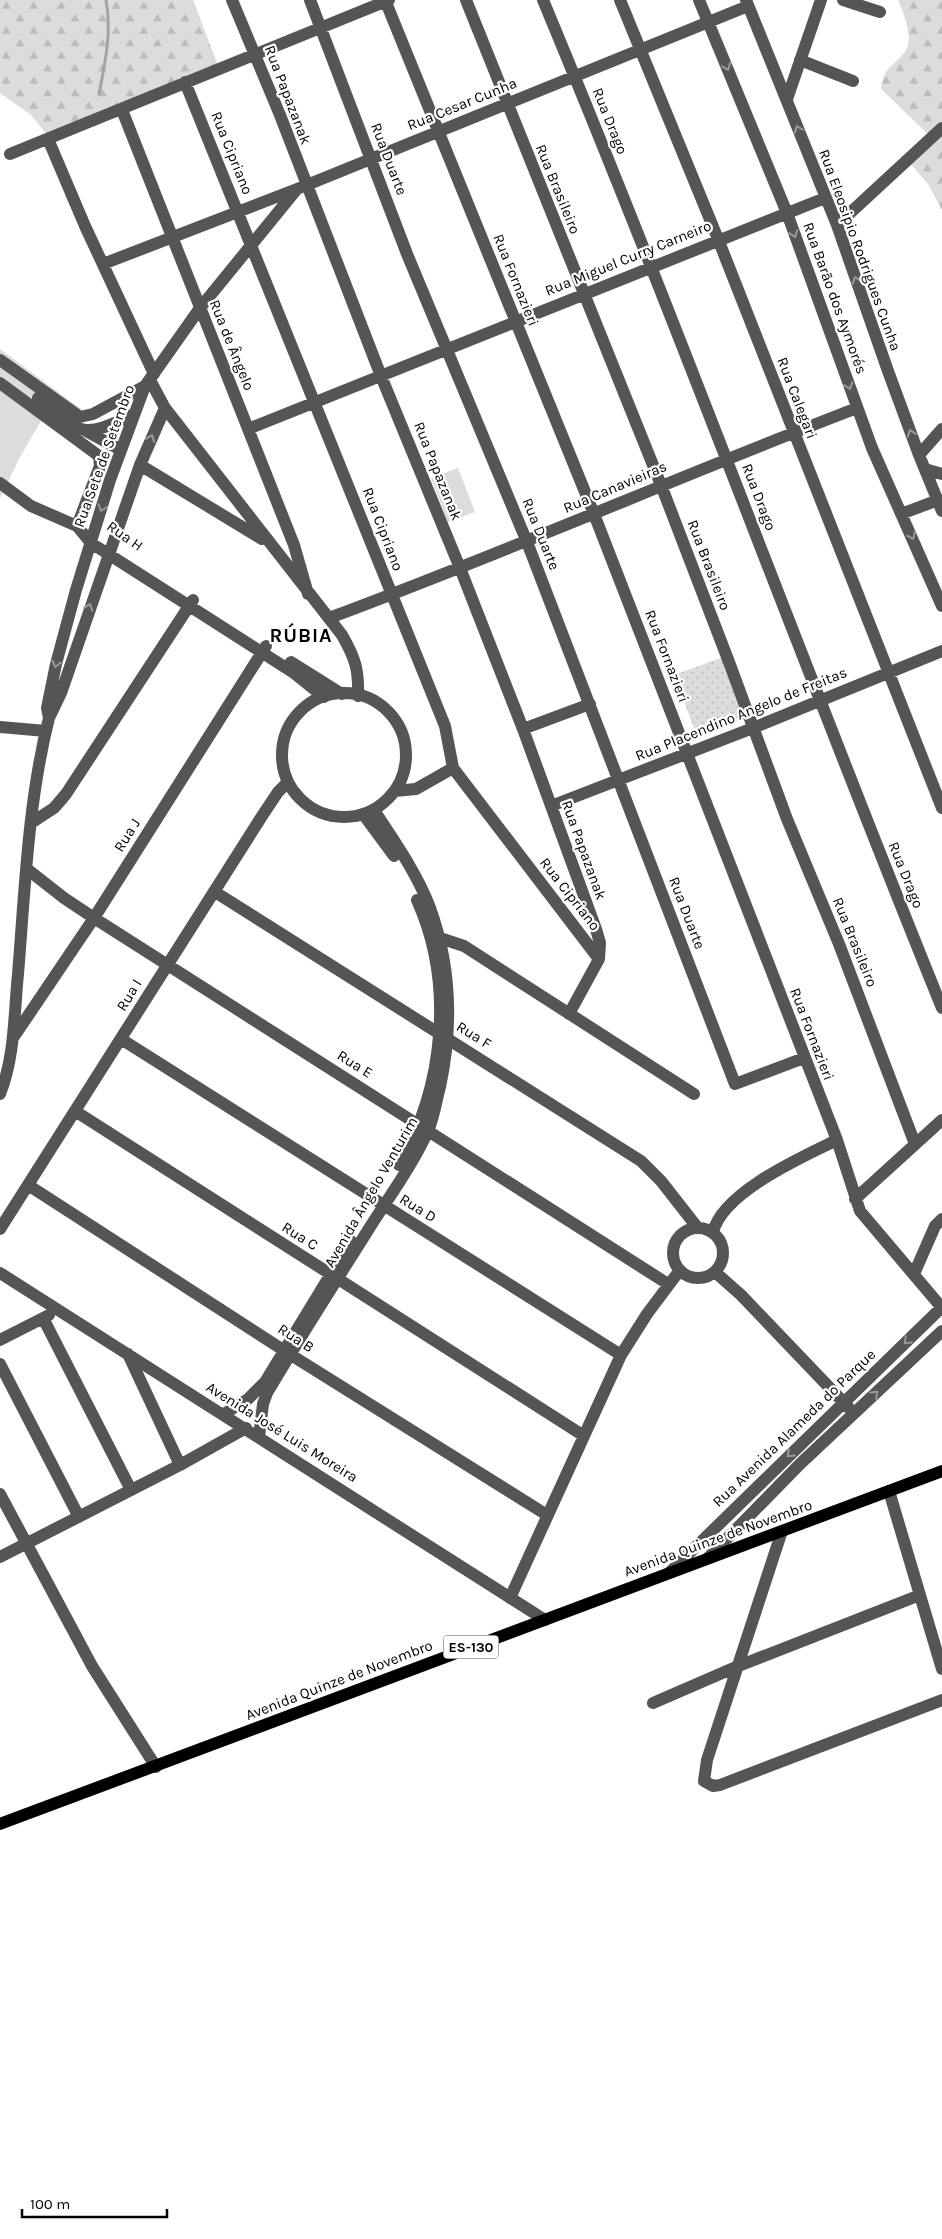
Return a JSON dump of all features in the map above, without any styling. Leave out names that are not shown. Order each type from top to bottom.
[{"type":"main road","name":"Avenida Quinze de Novembro","points":[[0,1824],[942,1471]]},
{"type":"street","name":"Rua Papazanak","points":[[232,0],[255,54],[301,187],[460,568],[523,729],[596,929],[600,943],[599,959]]},
{"type":"street","name":"Rua Duarte","points":[[310,0],[407,254],[527,542],[735,1084],[804,1058]]},
{"type":"street","points":[[10,154],[122,110],[185,82],[387,0]]},
{"type":"street","name":"Rua Fornazieri","points":[[387,0],[515,322],[594,514],[837,1140],[855,1199],[866,1219],[942,1307]]},
{"type":"street","name":"Rua Brasileiro","points":[[466,0],[661,485],[787,819],[843,953],[915,1144]]},
{"type":"street","name":"Rua Drago","points":[[542,0],[574,75],[727,459],[819,701],[942,1008]]},
{"type":"street","name":"Rua Calegari","points":[[620,0],[718,239],[942,808]]},
{"type":"street","name":"Rua Barão dos Aymorés","points":[[699,0],[787,213],[858,408],[901,514],[942,606]]},
{"type":"street","points":[[787,99],[821,0]]},
{"type":"street","points":[[843,0],[880,12]]},
{"type":"street","name":"Rua Cesar Cunha","points":[[103,264],[239,212],[507,104],[574,75],[708,22],[748,3]]},
{"type":"street","name":"Rua Eleosipio Rodrigues Cunha","points":[[748,3],[837,225],[918,455],[940,506]]},
{"type":"street","points":[[800,60],[853,80]]},
{"type":"street","name":"Rua Cipriano","points":[[185,82],[445,726],[453,768],[599,959]]},
{"type":"street","name":"Rua de Ângelo","points":[[122,110],[294,545],[308,594]]},
{"type":"street","points":[[837,225],[942,128]]},
{"type":"street","points":[[48,139],[103,264],[150,380],[165,408],[308,594],[329,618],[355,659],[358,670],[358,696]]},
{"type":"street","name":"Rua Sete de Setembro","points":[[0,1094],[4,1064],[12,1040],[31,824],[38,771],[49,718],[48,708],[56,664],[86,534],[119,448],[150,380],[200,308],[251,243],[301,187]]},
{"type":"street","name":"Rua Miguel Curry Carneiro","points":[[248,429],[718,239],[825,198]]},
{"type":"street","points":[[0,360],[80,417],[93,414],[114,403],[150,380]]},
{"type":"street","points":[[0,369],[70,424],[119,448],[119,421],[114,403]]},
{"type":"street","points":[[0,383],[99,456],[100,466],[86,534]]},
{"type":"street","name":"Rua Sete de Setembro","points":[[49,718],[55,710],[140,464],[152,433],[165,408]]},
{"type":"street","name":"Rua Canavieiras","points":[[329,618],[527,542],[661,485],[858,408]]},
{"type":"street","points":[[84,430],[100,430],[134,414]]},
{"type":"street","points":[[918,455],[942,430]]},
{"type":"street","points":[[140,464],[268,542]]},
{"type":"street","points":[[925,469],[942,474]]},
{"type":"street","name":"Rua H","points":[[0,484],[31,506],[86,534],[191,604],[342,694]]},
{"type":"street","points":[[901,514],[940,506]]},
{"type":"street","points":[[31,824],[54,808],[66,794],[191,604]]},
{"type":"street","name":"Rua H","points":[[264,649],[324,697]]},
{"type":"street","name":"Rua J","points":[[12,1040],[94,918],[264,649]]},
{"type":"street","name":"Rua Placendino Angelo de Freitas","points":[[551,806],[753,728],[942,650]]},
{"type":"street","points":[[342,694],[358,696],[373,700],[387,710],[397,724],[404,739],[406,756],[404,773],[395,791],[368,812],[346,817],[329,815],[313,809],[299,798],[288,782],[283,767],[282,749],[286,732],[295,716],[308,704],[324,697],[342,694]]},
{"type":"street","points":[[523,729],[590,704]]},
{"type":"street","points":[[0,727],[46,731]]},
{"type":"street","points":[[395,791],[416,789],[453,768]]},
{"type":"street","name":"Rua I","points":[[0,1228],[167,964],[215,892],[272,799],[288,782]]},
{"type":"street","name":"Avenida Ângelo Venturim","points":[[224,1414],[248,1399],[258,1390],[287,1352],[381,1204],[424,1128],[442,1077],[447,984],[428,903],[414,873],[368,812]]},
{"type":"street","name":"Rua E","points":[[27,869],[94,918],[668,1284]]},
{"type":"street","name":"Rua F","points":[[215,892],[641,1162],[661,1181],[697,1228]]},
{"type":"street","points":[[435,936],[464,946],[694,1094]]},
{"type":"street","points":[[569,1014],[599,959]]},
{"type":"street","name":"Rua D","points":[[121,1039],[622,1355]]},
{"type":"street","name":"Rua C","points":[[75,1111],[584,1436]]},
{"type":"street","points":[[855,1199],[942,1120]]},
{"type":"street","points":[[713,1232],[716,1222],[728,1207],[757,1184],[789,1163],[837,1140]]},
{"type":"street","name":"Rua B","points":[[28,1185],[287,1352],[548,1515]]},
{"type":"street","points":[[914,1274],[935,1226],[942,1219]]},
{"type":"street","points":[[697,1228],[713,1232],[719,1239],[723,1256],[715,1272],[702,1278],[694,1278],[680,1270],[673,1256],[676,1240],[689,1229],[697,1228]]},
{"type":"street","points":[[510,1598],[622,1355],[668,1284],[680,1270]]},
{"type":"street","points":[[715,1272],[741,1295],[854,1413]]},
{"type":"street","name":"Avenida José Luis Moreira","points":[[0,1273],[545,1620]]},
{"type":"street","name":"Rua Avenida Alameda do Parque","points":[[669,1573],[942,1307]]},
{"type":"street","points":[[0,1340],[58,1310]]},
{"type":"street","points":[[44,1318],[131,1490]]},
{"type":"street","points":[[708,1558],[800,1464],[942,1330]]},
{"type":"street","name":"Avenida Ângelo Venturim","points":[[259,1437],[263,1404],[287,1352]]},
{"type":"street","points":[[128,1354],[180,1464]]},
{"type":"street","points":[[0,1364],[79,1517]]},
{"type":"street","points":[[0,1557],[131,1490],[246,1428]]},
{"type":"street","points":[[888,1491],[942,1669]]},
{"type":"street","points":[[0,1494],[106,1690],[156,1767]]},
{"type":"street","points":[[782,1531],[736,1667],[707,1760],[704,1781],[713,1786],[737,1778],[942,1700]]},
{"type":"street","points":[[653,1703],[736,1667],[920,1595]]},
{"type":"green space","points":[[0,0],[193,0],[220,71],[54,143],[31,115],[0,93]]},
{"type":"green space","points":[[898,0],[942,0],[942,210],[928,184],[910,163],[934,140],[881,89],[886,72],[904,53],[909,41],[909,34]]},
{"type":"green space","points":[[0,349],[81,409],[63,424],[45,414],[20,457],[0,498]]},
{"type":"green space","points":[[458,468],[475,512],[448,522],[431,478]]},
{"type":"green space","points":[[726,656],[748,718],[697,736],[674,675]]},
{"type":"waterway","points":[[99,94],[108,36],[106,0]]},
{"type":"district","name":"RÚBIA","points":[[301,635]]}]
